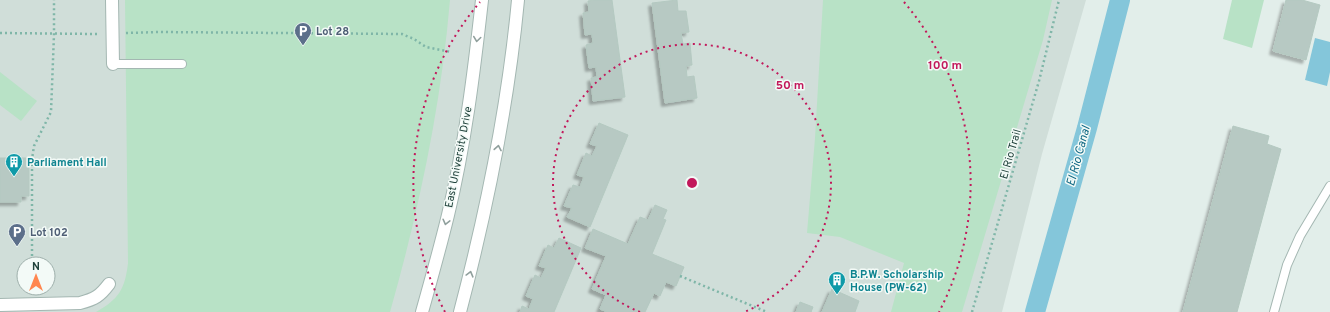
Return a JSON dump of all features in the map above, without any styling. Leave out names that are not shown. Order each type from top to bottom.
[{"type":"street","points":[[112,0],[113,64]]},
{"type":"street","name":"East University Drive","points":[[422,312],[448,214],[458,165],[470,97],[482,0]]},
{"type":"street","points":[[460,312],[482,227],[497,154],[508,90],[518,0]]},
{"type":"street","points":[[0,305],[80,303],[93,300],[102,294],[109,284]]},
{"type":"lane","points":[[113,64],[182,64]]},
{"type":"lane","points":[[1274,312],[1287,265],[1300,236],[1330,186]]},
{"type":"path","points":[[32,256],[32,159],[34,146],[51,112],[54,0]]},
{"type":"path","name":"El Rio Trail","points":[[972,312],[1040,81],[1059,0]]},
{"type":"path","points":[[0,33],[113,34],[159,32],[402,34],[414,39],[426,47],[451,52]]},
{"type":"path","points":[[680,276],[767,312]]},
{"type":"shaded area","points":[[0,0],[1086,0],[1042,154],[1002,312],[0,312]]},
{"type":"green space","points":[[125,0],[450,0],[441,79],[428,158],[401,274],[390,312],[96,312],[110,303],[120,292],[125,280],[128,263]]},
{"type":"green space","points":[[823,0],[1052,0],[1043,40],[962,312],[891,312],[904,263],[840,237],[807,233],[815,138]]},
{"type":"green space","points":[[1232,0],[1264,0],[1252,48],[1223,39]]},
{"type":"green space","points":[[0,72],[37,101],[21,121],[0,105]]},
{"type":"water","points":[[1315,38],[1330,42],[1330,72],[1327,86],[1305,80]]},
{"type":"building","points":[[612,0],[625,97],[593,101],[591,78],[597,77],[596,67],[589,68],[586,45],[593,43],[592,34],[585,35],[583,13],[589,12],[588,1]]},
{"type":"building","points":[[677,0],[678,11],[686,11],[689,32],[681,33],[683,44],[690,43],[692,65],[686,66],[687,77],[694,76],[697,98],[665,103],[652,3]]},
{"type":"building","points":[[1286,0],[1302,0],[1320,5],[1306,60],[1273,51]]},
{"type":"building","points":[[599,123],[628,135],[590,227],[567,217],[572,208],[564,206],[573,185],[580,187],[584,177],[577,175],[586,153],[592,156],[597,146],[590,144]]},
{"type":"building","points":[[1233,126],[1269,136],[1267,144],[1281,149],[1237,312],[1183,312]]},
{"type":"building","name":"Parliament Hall","points":[[0,158],[29,158],[29,196],[21,196],[21,202],[0,202]]},
{"type":"building","points":[[655,205],[667,210],[663,219],[666,220],[652,254],[684,267],[676,286],[666,282],[660,296],[654,293],[645,312],[607,312],[600,309],[606,295],[592,289],[606,256],[585,248],[593,229],[628,244],[640,217],[648,220]]},
{"type":"building","points":[[559,238],[581,248],[554,312],[520,312],[522,306],[529,309],[533,299],[526,296],[535,275],[541,278],[546,268],[539,266],[548,245],[554,248]]},
{"type":"building","name":"B.P.W. Scholarship House (PW-62)","points":[[832,289],[859,301],[855,312],[822,312]]},
{"type":"building","points":[[800,302],[813,307],[811,312],[796,312]]},
{"type":"waterway","name":"El Rio Canal","points":[[1035,312],[1087,128],[1120,0]]},
{"type":"place","name":"Lot 28","points":[[303,46]]},
{"type":"place","name":"Parliament Hall","points":[[14,177]]},
{"type":"place","name":"Lot 102","points":[[17,247]]},
{"type":"place","name":"B.P.W. Scholarship House (PW-62)","points":[[837,295]]}]
